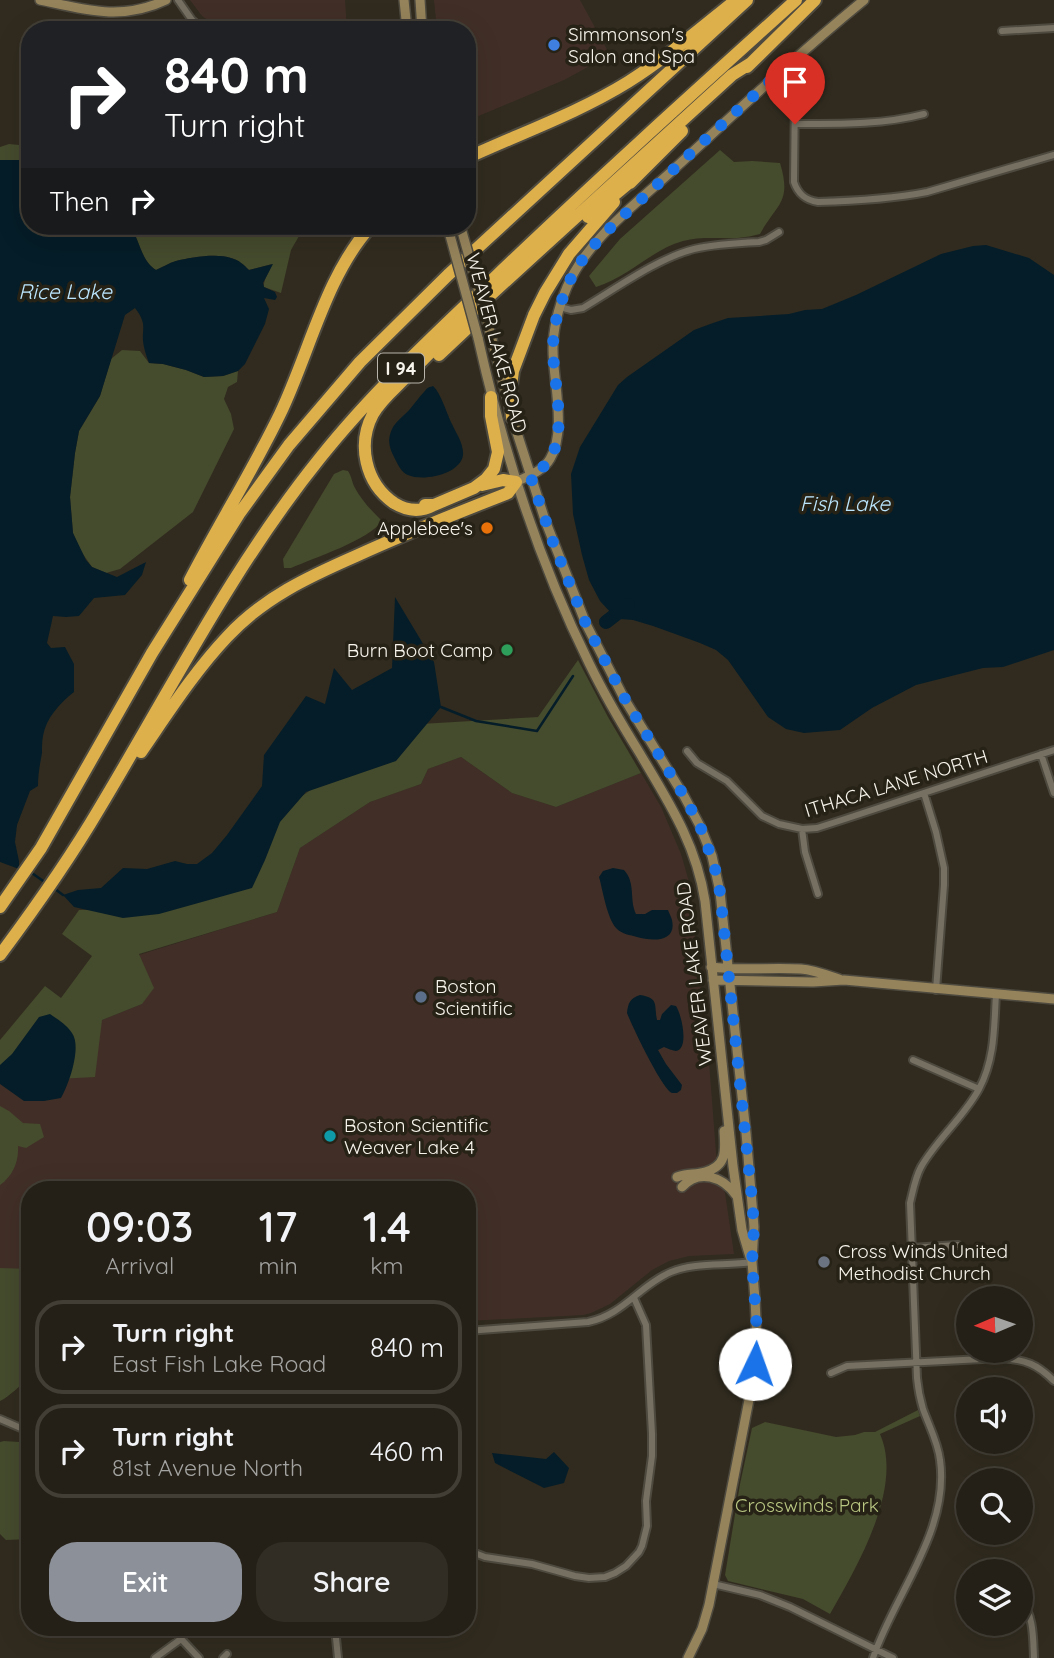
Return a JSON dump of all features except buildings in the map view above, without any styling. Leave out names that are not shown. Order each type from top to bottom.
[{"type":"highway","points":[[476,154],[628,82],[737,0]]},
{"type":"highway","name":"I 94","points":[[0,906],[41,848],[152,653],[239,514],[282,455],[360,362],[448,275],[747,0]]},
{"type":"highway","name":"I 94","points":[[0,955],[38,904],[98,812],[225,594],[264,533],[320,457],[394,374],[554,221],[796,0]]},
{"type":"highway","points":[[512,416],[510,393],[513,371],[534,315],[569,254],[635,178],[815,0]]},
{"type":"highway","points":[[98,812],[192,680],[243,622],[271,599],[304,579],[379,545],[508,493],[516,482],[503,480],[474,488],[426,509],[414,510],[397,505],[384,495],[373,481],[367,465],[365,432],[378,407],[465,319],[732,75],[751,63]]},
{"type":"highway","points":[[476,147],[492,147]]},
{"type":"highway","points":[[434,505],[410,503],[388,491],[380,481],[371,455],[370,441],[374,426],[382,413],[422,371],[579,225],[635,178]]},
{"type":"highway","points":[[152,653],[281,413],[337,277],[364,235]]},
{"type":"highway","points":[[474,488],[486,479],[498,458],[491,416],[491,397]]},
{"type":"main road","points":[[40,0],[108,13],[144,9],[166,0]]},
{"type":"main road","points":[[404,0],[406,21]]},
{"type":"main road","points":[[420,0],[421,21]]},
{"type":"main road","points":[[516,482],[546,465],[557,442],[553,342],[560,307],[577,267],[602,237],[783,69],[864,0]]},
{"type":"main road","name":"WEAVER LAKE ROAD","points":[[450,235],[491,397],[516,482],[542,555],[590,664],[673,809],[691,845],[700,873],[742,1230],[752,1262]]},
{"type":"main road","name":"WEAVER LAKE ROAD","points":[[463,235],[512,416],[554,545],[594,643],[684,796],[706,840],[720,892],[752,1199],[752,1262],[757,1318],[755,1364],[713,1584],[702,1629],[688,1658]]},
{"type":"main road","points":[[711,967],[801,969],[844,980]]},
{"type":"main road","points":[[713,980],[844,980],[1054,999]]},
{"type":"main road","points":[[677,1177],[687,1173],[707,1172],[721,1161],[726,1152],[724,1131],[727,1108]]},
{"type":"main road","points":[[682,1187],[689,1179],[713,1178],[722,1181],[738,1198]]},
{"type":"street","points":[[178,0],[193,21]]},
{"type":"street","points":[[1002,31],[1054,28]]},
{"type":"street","points":[[783,69],[795,89],[794,182],[800,194],[811,201],[907,196],[1054,155]]},
{"type":"street","points":[[795,124],[895,121],[924,114]]},
{"type":"street","points":[[560,307],[571,310],[583,308],[659,263],[683,252],[708,246],[759,242],[779,232]]},
{"type":"street","name":"ITHACA LANE NORTH","points":[[687,751],[697,763],[727,781],[762,816],[779,824],[802,829],[830,824],[1054,750]]},
{"type":"street","points":[[1041,754],[1054,793]]},
{"type":"street","points":[[924,793],[944,867],[936,990]]},
{"type":"street","points":[[802,829],[805,852],[818,894]]},
{"type":"street","points":[[873,1658],[878,1642],[918,1563],[939,1499],[941,1462],[919,1397],[910,1203],[918,1175],[979,1090],[987,1072],[996,994]]},
{"type":"street","points":[[913,1060],[979,1090]]},
{"type":"street","points":[[911,1248],[958,1245]]},
{"type":"street","points":[[476,1330],[588,1322],[608,1316],[655,1281],[681,1268],[752,1262]]},
{"type":"street","points":[[476,1554],[589,1578],[615,1573],[634,1558],[642,1546],[647,1526],[646,1501],[652,1456],[646,1325],[634,1298]]},
{"type":"street","points":[[831,1373],[847,1366],[1002,1358],[1028,1362],[1054,1381]]},
{"type":"street","points":[[0,1419],[21,1428]]},
{"type":"street","points":[[713,1584],[760,1595],[790,1607],[893,1658]]},
{"type":"street","points":[[179,1636],[199,1658]]},
{"type":"street","points":[[336,1636],[338,1658]]},
{"type":"street","points":[[1032,1636],[1034,1658]]},
{"type":"street","points":[[155,1658],[181,1639]]},
{"type":"shaded area","points":[[190,0],[345,0],[346,21],[209,21]]},
{"type":"shaded area","points":[[434,0],[580,0],[610,55],[564,80],[476,117],[476,21],[436,21]]},
{"type":"shaded area","points":[[461,757],[512,793],[556,807],[641,773],[661,807],[681,854],[689,882],[701,992],[704,996],[716,1153],[734,1254],[689,1256],[669,1261],[652,1270],[610,1304],[591,1313],[476,1321],[476,1181],[21,1181],[21,1354],[0,1355],[0,1082],[102,1020],[142,1004],[139,955],[277,912],[300,848],[370,802],[421,784],[428,769]]},
{"type":"green space","points":[[9,144],[21,145],[21,161],[0,160],[0,147]]},
{"type":"green space","points":[[720,150],[734,162],[780,163],[783,195],[760,234],[683,241],[596,287],[589,276],[620,239]]},
{"type":"green space","points":[[134,235],[301,235],[291,250],[281,293],[264,287],[272,264],[249,270],[234,259],[212,256],[176,261],[156,270],[144,256]]},
{"type":"green space","points":[[122,350],[140,351],[149,363],[163,364],[204,377],[223,376],[238,371],[237,382],[228,387],[224,399],[234,429],[193,512],[120,569],[106,573],[92,567],[80,550],[73,533],[70,497],[79,431],[100,396],[111,359]]},
{"type":"green space","points":[[348,471],[361,497],[382,521],[354,542],[291,568],[284,568],[283,559],[334,474]]},
{"type":"green space","points":[[578,660],[641,773],[556,807],[512,793],[461,757],[428,769],[421,784],[370,802],[300,848],[277,912],[139,954],[154,988],[142,1004],[102,1020],[95,1077],[0,1082],[0,1040],[45,986],[61,998],[92,956],[62,934],[79,910],[143,908],[403,725],[538,717]]},
{"type":"green space","points":[[0,1106],[23,1123],[40,1124],[44,1137],[26,1148],[18,1146],[14,1168],[0,1185]]},
{"type":"green space","points":[[0,1268],[21,1269],[21,1385],[0,1401]]},
{"type":"green space","name":"Crosswinds Park","points":[[918,1410],[920,1416],[880,1434],[886,1455],[882,1503],[864,1551],[830,1614],[803,1599],[728,1581],[725,1575],[752,1428],[765,1422],[836,1437],[855,1435],[875,1432]]},
{"type":"green space","points":[[0,1442],[21,1443],[21,1539],[6,1540],[0,1534]]},
{"type":"water","name":"Rice Lake","points":[[0,160],[19,160],[21,235],[134,235],[147,261],[156,270],[176,261],[212,256],[234,259],[249,270],[273,264],[263,283],[264,287],[275,292],[277,297],[275,300],[264,298],[269,309],[265,324],[245,364],[238,371],[223,376],[204,377],[163,364],[149,363],[139,314],[135,308],[125,315],[100,396],[79,431],[70,497],[73,533],[92,567],[117,577],[146,562],[142,575],[125,595],[94,598],[79,616],[53,616],[47,643],[51,648],[65,647],[74,664],[74,692],[54,711],[45,729],[38,786],[30,791],[17,825],[15,842],[19,869],[0,862]]},
{"type":"water","name":"Fish Lake","points":[[986,245],[1029,258],[1054,275],[1054,650],[1003,667],[983,668],[916,685],[872,708],[840,730],[804,733],[786,729],[768,717],[728,660],[716,650],[653,626],[620,619],[611,613],[600,601],[589,580],[573,514],[571,474],[580,447],[618,385],[694,330],[728,318],[822,309],[941,254]]},
{"type":"water","points":[[433,386],[459,439],[463,455],[461,462],[449,472],[431,477],[415,477],[402,471],[390,448],[389,440],[396,423],[427,388]]},
{"type":"water","points":[[395,597],[434,662],[441,707],[396,761],[306,792],[280,822],[252,888],[159,914],[123,918],[74,907],[63,895],[78,890],[101,888],[123,868],[147,869],[175,861],[197,864],[212,853],[262,786],[264,755],[306,696],[325,704],[334,668],[352,690],[392,668]]},
{"type":"water","points":[[613,868],[624,870],[628,875],[636,914],[668,910],[673,927],[667,937],[643,938],[617,929],[608,912],[599,877],[603,871]]},
{"type":"water","points":[[640,995],[653,1000],[657,1020],[660,1020],[671,1005],[678,1010],[683,1044],[676,1051],[664,1047],[658,1050],[682,1085],[677,1093],[672,1093],[661,1081],[627,1013],[630,1001]]},
{"type":"water","points":[[50,1014],[67,1027],[75,1039],[71,1075],[61,1098],[24,1101],[0,1084],[0,1065],[12,1054],[39,1017]]},
{"type":"water","points":[[554,1452],[569,1468],[564,1483],[544,1488],[495,1463],[492,1453],[546,1459]]},
{"type":"waterway","points":[[606,622],[628,605]]},
{"type":"waterway","points":[[441,707],[476,721],[537,731],[573,676]]},
{"type":"waterway","points":[[29,871],[46,883]]},
{"type":"waterway","points":[[55,889],[63,895]]},
{"type":"place","name":"Simmonson's Salon and Spa","points":[[554,45]]},
{"type":"place","name":"Applebee's","points":[[487,528]]},
{"type":"place","name":"Burn Boot Camp","points":[[507,650]]},
{"type":"place","name":"Boston Scientific","points":[[421,997]]},
{"type":"place","name":"Boston Scientific Weaver Lake 4","points":[[330,1136]]},
{"type":"place","name":"Cross Winds United Methodist Church","points":[[824,1262]]},
{"type":"route","points":[[755,1364],[757,1330],[752,1262],[752,1199],[720,892],[714,864],[700,826],[684,796],[594,643],[554,545],[530,475],[546,465],[557,442],[554,333],[567,286],[577,267],[615,224],[783,69],[795,89],[795,124]]}]
